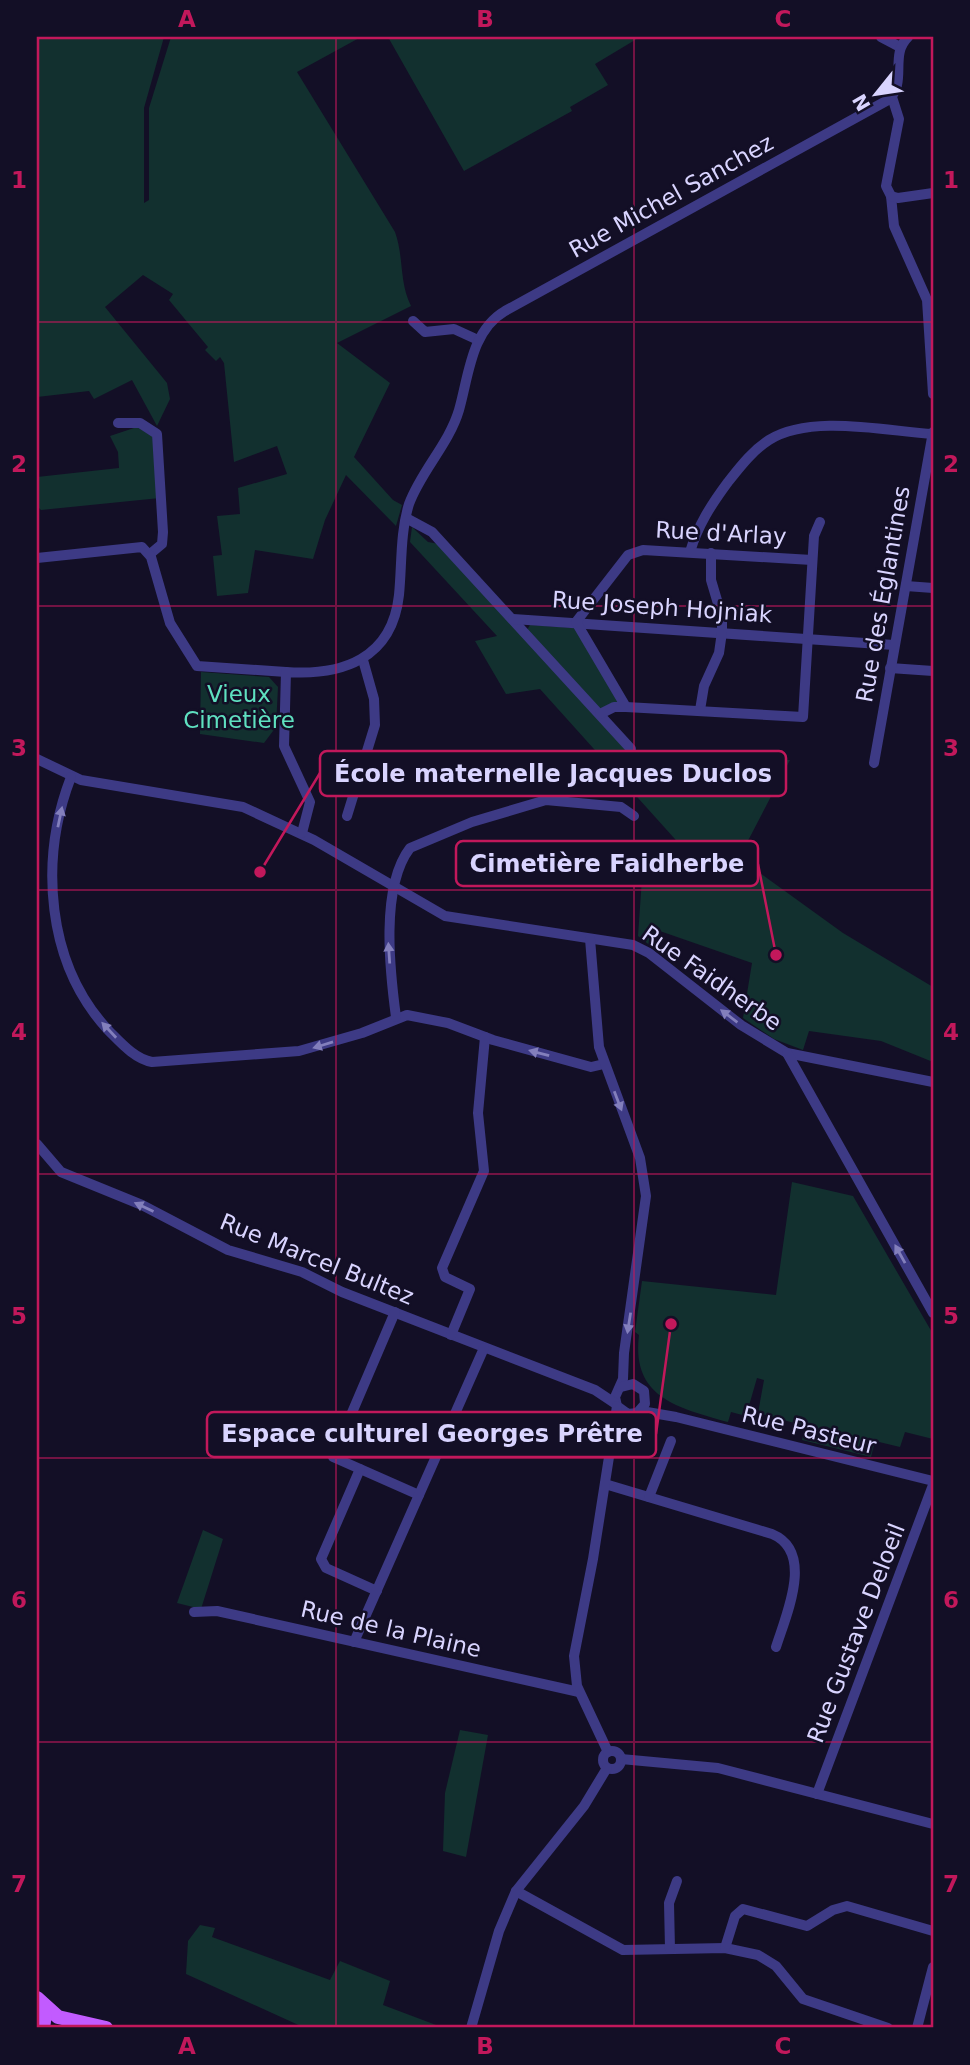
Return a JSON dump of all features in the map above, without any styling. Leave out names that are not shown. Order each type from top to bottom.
[{"type":"main road","points":[[39,2001],[45,2015],[43,2028]]},
{"type":"main road","points":[[39,2001],[58,2017],[106,2028]]},
{"type":"street","points":[[881,37],[900,47]]},
{"type":"street","points":[[908,37],[900,47],[898,85],[892,97],[899,115],[886,182],[891,196],[894,226],[917,271],[929,308],[933,394]]},
{"type":"street","name":"Rue Michel Sanchez","points":[[363,660],[372,652],[395,612],[406,518],[415,492],[457,417],[478,340],[486,324],[892,97]]},
{"type":"street","points":[[891,196],[902,198],[933,193]]},
{"type":"street","points":[[413,321],[425,332],[454,329],[478,340]]},
{"type":"street","points":[[118,423],[140,423],[157,434],[163,541],[150,554]]},
{"type":"street","points":[[690,552],[709,508],[750,456],[775,437],[793,429],[815,426],[933,433]]},
{"type":"street","name":"Rue des Églantines","points":[[874,762],[933,433]]},
{"type":"street","points":[[406,518],[432,532],[631,749]]},
{"type":"street","points":[[600,714],[614,707],[626,707],[803,717],[814,532],[820,522]]},
{"type":"street","points":[[37,558],[136,546],[150,554],[170,623],[197,666],[317,672],[363,660],[374,699],[375,725],[346,816]]},
{"type":"street","name":"Rue d'Arlay","points":[[576,622],[632,553],[643,550],[812,560]]},
{"type":"street","points":[[700,710],[704,686],[719,653],[722,632],[722,617],[711,580],[710,553]]},
{"type":"street","points":[[906,586],[933,588]]},
{"type":"street","name":"Rue Joseph Hojniak","points":[[513,619],[894,645]]},
{"type":"street","points":[[576,622],[626,707]]},
{"type":"street","points":[[890,668],[933,671]]},
{"type":"street","points":[[286,672],[284,746],[310,802],[302,833]]},
{"type":"street","name":"Rue Faidherbe","points":[[37,759],[71,777],[131,790],[232,804],[302,833],[445,916],[626,943],[644,950],[747,1030],[786,1053],[933,1082]]},
{"type":"street","points":[[71,777],[54,858],[56,932],[72,975],[90,1007],[112,1034],[137,1056],[152,1062],[299,1051],[368,1031],[396,1017],[407,1015],[430,1018],[485,1037],[591,1067],[604,1064]]},
{"type":"street","points":[[396,1017],[388,944],[395,889],[408,851],[472,821],[546,800],[621,807],[634,816]]},
{"type":"street","points":[[590,939],[597,1041],[640,1158],[646,1196],[605,1484],[574,1648],[574,1673],[579,1692],[608,1752]]},
{"type":"street","points":[[451,1335],[470,1289],[445,1277],[442,1268],[484,1171],[478,1113],[485,1037]]},
{"type":"street","points":[[786,1053],[933,1313]]},
{"type":"street","name":"Rue Marcel Bultez","points":[[37,1144],[61,1172],[142,1205],[247,1258],[302,1272],[451,1335],[595,1390],[617,1405]]},
{"type":"street","points":[[394,1312],[333,1457],[419,1495]]},
{"type":"street","points":[[354,1642],[484,1348]]},
{"type":"street","points":[[611,1442],[620,1426],[644,1405],[645,1396],[635,1384],[619,1389]]},
{"type":"street","name":"Rue Marcel Bultez","points":[[595,1390],[619,1389]]},
{"type":"street","name":"Rue Pasteur","points":[[645,1396],[654,1407],[676,1417]]},
{"type":"street","points":[[617,1405],[624,1412],[635,1413]]},
{"type":"street","name":"Rue Pasteur","points":[[635,1413],[676,1417],[933,1483]]},
{"type":"street","points":[[649,1497],[671,1441]]},
{"type":"street","points":[[360,1469],[321,1559],[326,1568],[376,1591]]},
{"type":"street","name":"Rue Gustave Deloeil","points":[[817,1794],[933,1483]]},
{"type":"street","points":[[605,1484],[772,1534],[789,1545],[794,1558],[793,1590],[776,1647]]},
{"type":"street","name":"Rue de la Plaine","points":[[194,1612],[217,1611],[579,1692]]},
{"type":"street","points":[[607,1768],[602,1759],[608,1752],[615,1752],[621,1759],[718,1768],[933,1824]]},
{"type":"street","points":[[607,1768],[617,1768],[621,1759]]},
{"type":"street","points":[[471,2028],[499,1931],[516,1891],[584,1806],[607,1768]]},
{"type":"street","points":[[670,1949],[669,1903],[677,1881]]},
{"type":"street","points":[[516,1891],[623,1950],[726,1948],[758,1955],[771,1962],[803,1999],[888,2028]]},
{"type":"street","points":[[726,1948],[736,1916],[743,1909],[807,1926],[832,1910],[847,1906],[933,1931]]},
{"type":"street","points":[[917,2028],[933,1967]]},
{"type":"green space","points":[[37,37],[164,37],[144,108],[144,203],[149,200],[149,108],[171,37],[361,37],[297,72],[398,241],[405,288],[411,306],[337,343],[390,383],[354,457],[393,500],[402,505],[396,526],[346,475],[325,520],[313,559],[255,550],[248,593],[217,596],[213,556],[222,555],[217,516],[240,514],[238,488],[287,474],[277,446],[234,462],[224,363],[220,357],[216,361],[205,350],[208,347],[169,300],[173,294],[143,275],[105,307],[167,383],[170,399],[157,426],[132,380],[94,399],[89,391],[37,397]]},
{"type":"green space","points":[[388,37],[640,37],[595,64],[608,85],[570,107],[572,111],[464,171]]},
{"type":"green space","points":[[137,427],[154,437],[160,498],[41,510],[37,506],[37,477],[119,468],[118,452],[110,436]]},
{"type":"green space","points":[[412,527],[428,542],[439,544],[660,783],[675,755],[790,760],[739,858],[843,933],[933,987],[933,1062],[881,1041],[809,1031],[803,1050],[774,1039],[743,1018],[752,963],[654,929],[652,947],[638,936],[644,849],[683,848],[540,689],[506,694],[475,641],[497,636],[410,542]]},
{"type":"green space","points":[[530,625],[575,628],[620,704],[601,710],[527,630]]},
{"type":"green space","name":"Vieux Cimetière","points":[[201,672],[269,677],[278,687],[276,727],[264,743],[200,734]]},
{"type":"green space","points":[[792,1182],[853,1196],[933,1334],[933,1439],[905,1432],[900,1447],[875,1441],[871,1457],[802,1440],[805,1426],[758,1413],[764,1380],[757,1378],[746,1416],[731,1412],[728,1422],[676,1405],[662,1397],[651,1387],[643,1373],[639,1356],[639,1335],[635,1332],[642,1281],[776,1295]]},
{"type":"green space","points":[[203,1530],[223,1539],[201,1609],[177,1603]]},
{"type":"green space","points":[[460,1730],[488,1735],[466,1857],[443,1851],[445,1793]]},
{"type":"green space","points":[[200,1925],[215,1928],[212,1937],[330,1980],[340,1961],[390,1981],[383,2005],[444,2028],[305,2028],[186,1974],[188,1941]]},
{"type":"place","name":"École maternelle Jacques Duclos","points":[[260,872]]},
{"type":"place","name":"Cimetière Faidherbe","points":[[776,955]]},
{"type":"place","name":"Espace culturel Georges Prêtre","points":[[671,1324]]}]
